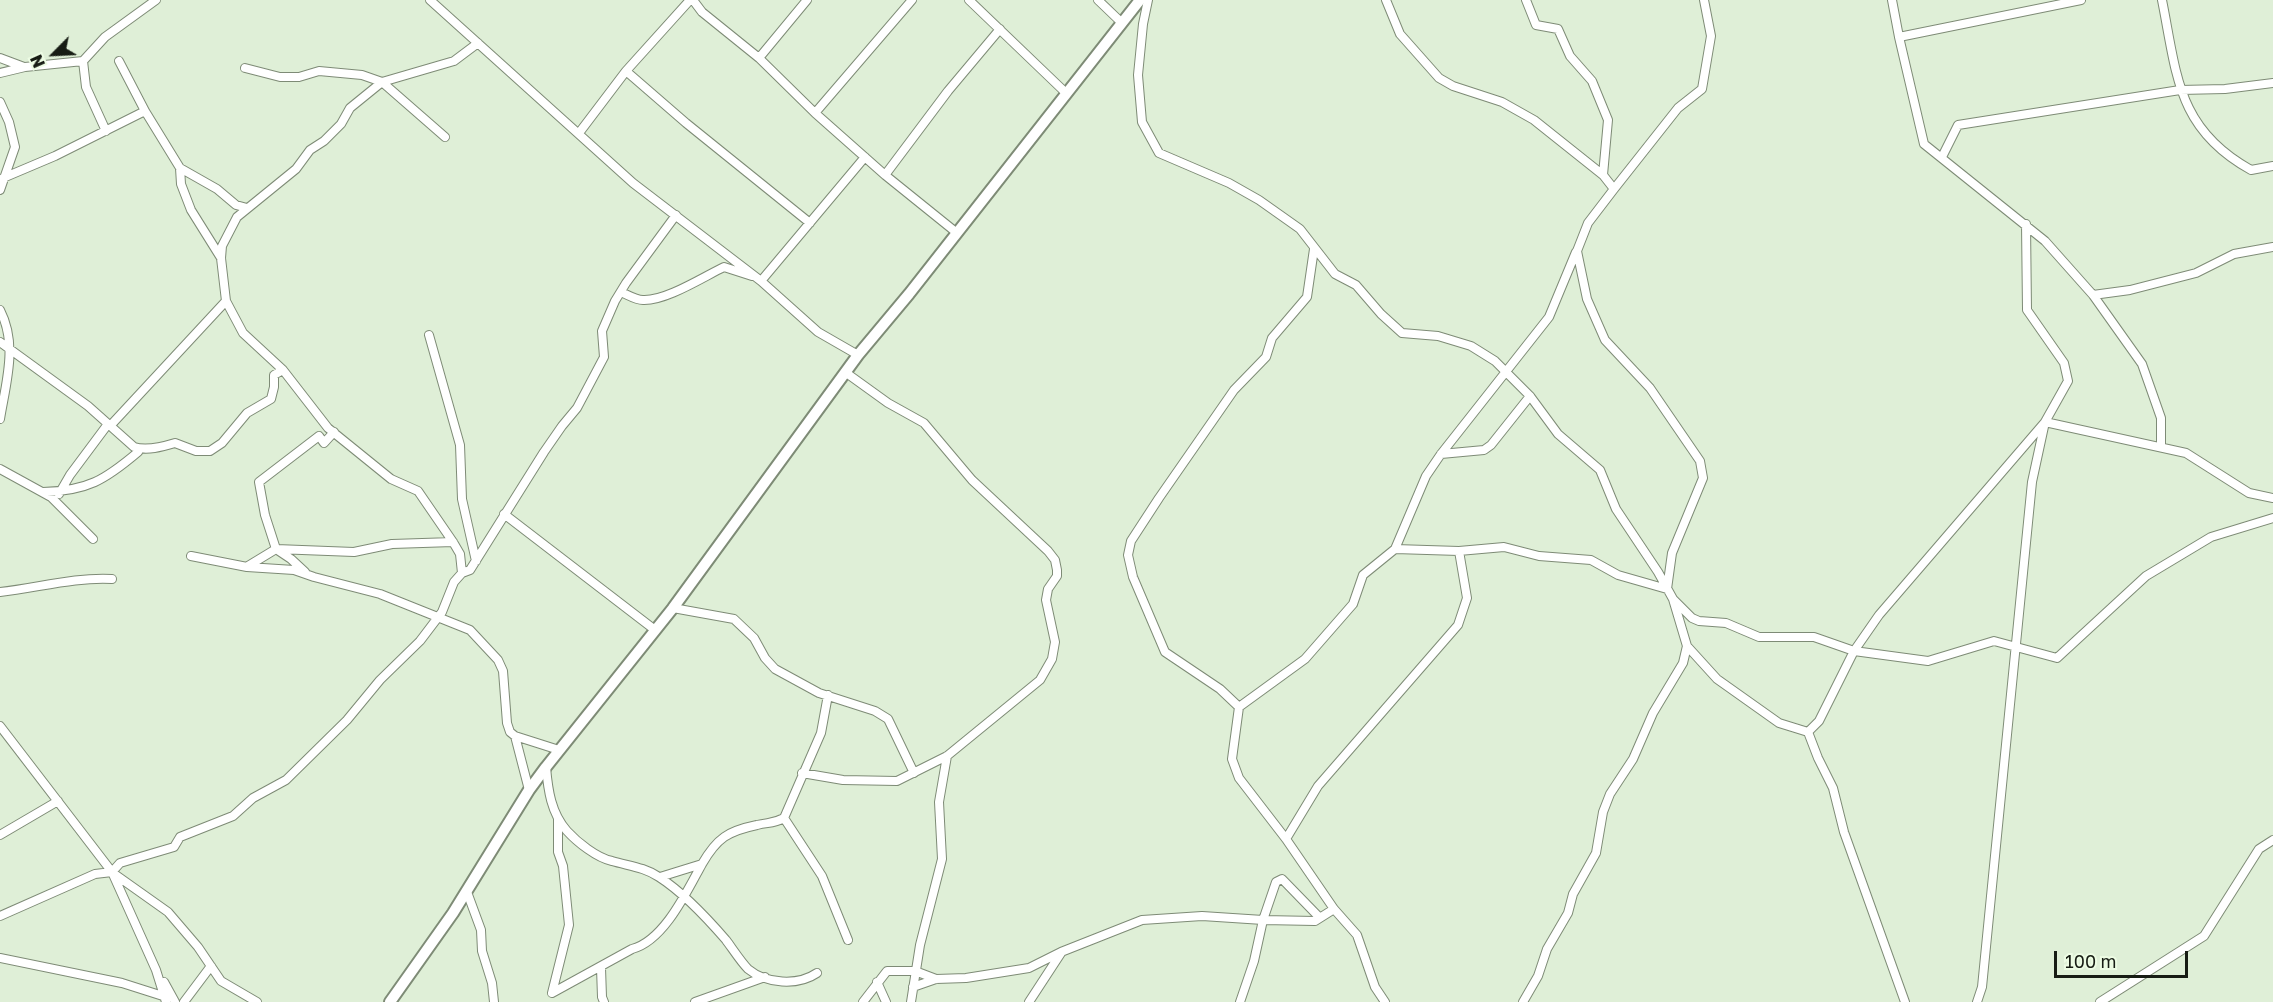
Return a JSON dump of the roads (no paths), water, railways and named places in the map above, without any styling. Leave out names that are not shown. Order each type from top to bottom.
[{"type":"main road","points":[[390,1002],[467,892],[529,790],[546,767],[673,608],[858,355],[1140,0]]},
{"type":"street","points":[[0,73],[25,67],[83,61],[105,37],[156,0]]},
{"type":"street","points":[[430,0],[633,183],[759,279],[818,332],[858,355]]},
{"type":"street","points":[[579,133],[626,71],[692,0],[702,12],[759,58],[815,113],[885,176],[957,233]]},
{"type":"street","points":[[815,113],[912,0]]},
{"type":"street","points":[[969,0],[979,3],[1000,29],[1066,93]]},
{"type":"street","points":[[1098,0],[1122,23]]},
{"type":"street","points":[[1148,0],[1138,75],[1142,122],[1159,153],[1229,183],[1259,200],[1300,229],[1335,274],[1356,285],[1381,314],[1402,333],[1438,336],[1472,346],[1495,361],[1530,396],[1558,434],[1600,470],[1616,509],[1627,523],[1672,599],[1687,646],[1717,679],[1779,723],[1808,732],[1833,788],[1844,832],[1905,1002]]},
{"type":"street","points":[[1386,0],[1400,34],[1440,78],[1453,86],[1502,102],[1534,120],[1604,175],[1614,189]]},
{"type":"street","points":[[1526,0],[1536,25],[1558,29],[1570,56],[1593,81],[1608,120],[1604,175]]},
{"type":"street","points":[[1385,1002],[1375,987],[1358,935],[1334,909],[1239,778],[1232,759],[1239,707],[1305,659],[1353,604],[1363,575],[1395,549],[1426,476],[1440,454],[1549,317],[1588,223],[1678,108],[1702,89],[1711,36],[1704,0]]},
{"type":"street","points":[[1892,0],[1924,144],[2026,224],[2045,241],[2093,295],[2142,364],[2161,418],[2161,447]]},
{"type":"street","points":[[1899,37],[2081,0]]},
{"type":"street","points":[[2162,0],[2180,90],[2200,129],[2232,160],[2251,171],[2273,166]]},
{"type":"street","points":[[759,58],[804,1]]},
{"type":"street","points":[[885,176],[948,90],[1000,29]]},
{"type":"street","points":[[462,573],[460,554],[418,491],[391,479],[328,428],[283,370],[243,333],[226,301],[221,258],[222,246],[237,217],[296,169],[310,150],[324,141],[341,124],[350,108],[382,82],[454,61],[478,43]]},
{"type":"street","points":[[0,58],[25,67]]},
{"type":"street","points":[[83,61],[86,87],[106,131]]},
{"type":"street","points":[[119,61],[180,168],[181,184],[191,210],[221,258]]},
{"type":"street","points":[[245,68],[280,77],[299,77],[318,71],[352,72],[382,82],[445,137]]},
{"type":"street","points":[[626,71],[686,123],[810,223]]},
{"type":"street","points":[[1942,157],[1958,125],[2180,90],[2225,89],[2273,83]]},
{"type":"street","points":[[0,102],[9,122],[15,147],[0,190]]},
{"type":"street","points":[[3,178],[55,156],[146,111]]},
{"type":"street","points":[[759,279],[865,158]]},
{"type":"street","points":[[180,168],[217,189],[236,205],[246,208]]},
{"type":"street","points":[[0,916],[95,874],[112,872],[120,863],[174,847],[180,837],[234,816],[253,798],[286,780],[347,720],[380,680],[420,641],[439,616],[454,582],[462,573],[470,570],[562,426],[577,408],[604,357],[602,331],[615,301],[676,215]]},
{"type":"street","points":[[1808,732],[1819,721],[1854,651],[1879,615],[2045,422],[2068,381],[2064,363],[2027,310],[2026,224]]},
{"type":"street","points":[[2093,295],[2130,290],[2196,273],[2234,254],[2273,247]]},
{"type":"street","points":[[1239,707],[1220,689],[1165,652],[1133,577],[1128,555],[1131,541],[1234,390],[1266,357],[1272,338],[1307,297],[1314,249]]},
{"type":"street","points":[[1577,251],[1587,299],[1605,340],[1650,388],[1700,461],[1703,478],[1672,553],[1667,590]]},
{"type":"street","points":[[621,292],[640,300],[650,300],[671,293],[724,267],[759,279]]},
{"type":"street","points":[[58,504],[59,492],[89,447],[226,301]]},
{"type":"street","points":[[0,310],[9,328],[11,350],[0,419]]},
{"type":"street","points":[[429,335],[460,445],[462,499],[476,561]]},
{"type":"street","points":[[0,342],[88,406],[134,447],[142,449],[164,447],[175,443],[196,451],[210,451],[222,443],[247,412],[271,399],[274,375],[283,370]]},
{"type":"street","points":[[802,773],[843,780],[897,781],[914,773],[946,756],[1040,680],[1052,659],[1055,642],[1046,600],[1048,589],[1057,576],[1055,560],[1048,550],[972,480],[924,423],[888,403],[845,372]]},
{"type":"street","points":[[1440,454],[1484,450],[1491,445],[1530,396]]},
{"type":"street","points":[[2045,422],[2186,453],[2249,493],[2273,498]]},
{"type":"street","points":[[1977,1002],[1982,987],[2032,483],[2045,422]]},
{"type":"street","points":[[308,575],[276,549],[265,514],[259,483],[318,436],[324,442],[334,432]]},
{"type":"street","points":[[43,492],[85,488],[114,472],[138,452]]},
{"type":"street","points":[[0,469],[43,492],[93,539]]},
{"type":"street","points":[[504,514],[655,630]]},
{"type":"street","points":[[1672,599],[1692,618],[1699,621],[1726,623],[1759,637],[1814,637],[1854,651],[1928,661],[1994,641],[2057,658],[2146,576],[2211,537],[2273,518]]},
{"type":"street","points":[[248,567],[276,549],[354,552],[392,544],[453,542]]},
{"type":"street","points":[[1395,549],[1459,551],[1504,547],[1539,556],[1591,560],[1618,575],[1667,590]]},
{"type":"street","points":[[1286,840],[1318,786],[1458,625],[1467,598],[1459,551]]},
{"type":"street","points":[[191,556],[248,567],[294,570],[380,594],[470,630],[498,660],[505,678],[507,723],[510,732],[515,736],[559,750]]},
{"type":"street","points":[[0,592],[43,584],[96,578],[112,579]]},
{"type":"street","points":[[673,608],[734,619],[754,638],[765,658],[775,669],[819,693],[875,711],[888,719],[914,773]]},
{"type":"street","points":[[1523,1002],[1538,976],[1547,949],[1568,913],[1573,894],[1596,853],[1603,812],[1610,794],[1633,759],[1653,712],[1683,663],[1687,646]]},
{"type":"street","points":[[552,993],[639,947],[666,925],[712,847],[729,832],[761,824],[773,824],[784,818],[821,733],[828,695]]},
{"type":"street","points":[[0,726],[112,872],[156,970],[166,1000]]},
{"type":"street","points":[[515,736],[529,790]]},
{"type":"street","points":[[910,1002],[920,945],[942,859],[939,802],[946,756]]},
{"type":"street","points":[[546,767],[548,793],[558,818],[567,832],[590,850],[610,861],[646,869],[660,877],[720,933],[748,968],[781,982],[807,980],[817,973]]},
{"type":"street","points":[[0,835],[58,801]]},
{"type":"street","points":[[547,1001],[552,993],[569,925],[563,866],[558,852],[558,818]]},
{"type":"street","points":[[784,818],[822,876],[848,940]]},
{"type":"street","points":[[2100,1002],[2204,936],[2259,849],[2273,840]]},
{"type":"street","points":[[660,877],[702,864]]},
{"type":"street","points":[[112,872],[168,912],[198,947],[221,981],[257,1002]]},
{"type":"street","points":[[1240,1002],[1254,961],[1263,920],[1275,883],[1282,879],[1320,918]]},
{"type":"street","points":[[467,892],[481,930],[482,951],[492,983],[494,1002]]},
{"type":"street","points":[[912,987],[936,979],[966,978],[1029,968],[1061,952],[1142,920],[1202,916],[1315,921],[1334,909]]},
{"type":"street","points":[[1029,1002],[1061,952]]},
{"type":"street","points":[[0,958],[123,983],[166,1000]]},
{"type":"street","points":[[184,1002],[211,966]]},
{"type":"street","points":[[601,968],[604,1002]]},
{"type":"street","points":[[156,970],[175,1002]]},
{"type":"street","points":[[863,1002],[887,971],[915,971],[936,979]]},
{"type":"street","points":[[695,1002],[765,977]]},
{"type":"street","points":[[877,982],[886,1002]]}]
